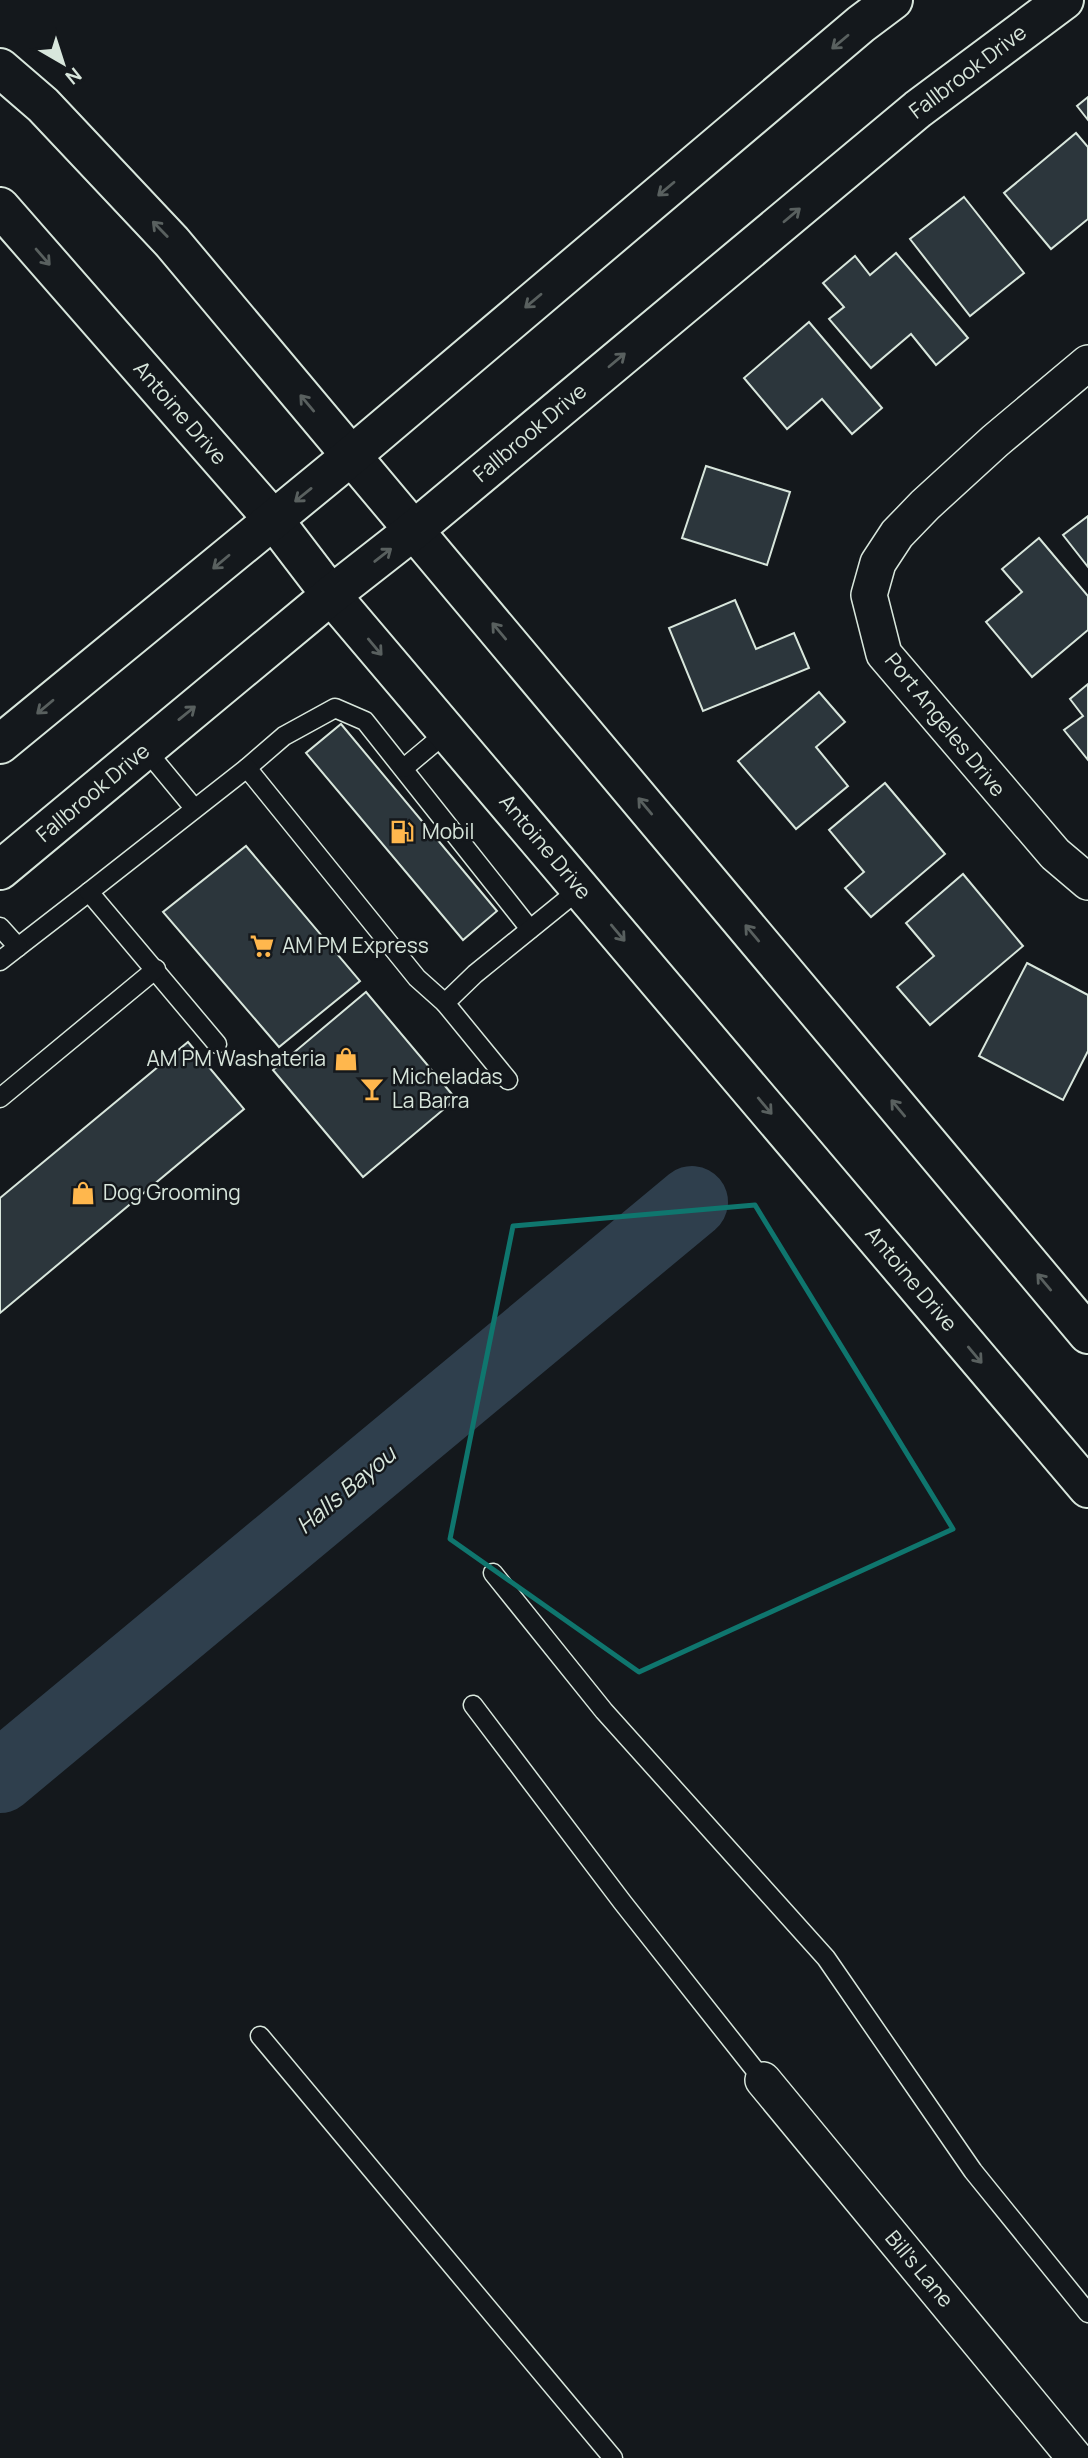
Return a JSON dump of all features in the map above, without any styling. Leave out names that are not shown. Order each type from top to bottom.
[{"type":"main road","points":[[0,744],[351,456],[850,33],[893,0]]},
{"type":"main road","name":"Fallbrook Drive","points":[[0,870],[414,530],[918,109],[1064,0]]},
{"type":"main road","points":[[0,68],[43,105],[172,242],[1088,1335]]},
{"type":"main road","name":"Antoine Drive","points":[[0,207],[273,519],[331,596],[1088,1488]]},
{"type":"street","name":"Port Angeles Drive","points":[[1088,363],[995,441],[897,534],[878,563],[869,594],[884,654],[1001,794],[1055,854],[1088,882]]},
{"type":"street","name":"Bill's Lane","points":[[762,2080],[1075,2458]]},
{"type":"lane","points":[[0,961],[247,768],[284,736],[335,708],[365,721],[530,929]]},
{"type":"lane","points":[[404,768],[447,732]]},
{"type":"lane","points":[[146,750],[194,808]]},
{"type":"lane","points":[[247,768],[417,978],[445,1003],[508,1080]]},
{"type":"lane","points":[[445,1003],[475,974],[580,888]]},
{"type":"lane","points":[[89,892],[217,1044]]},
{"type":"lane","points":[[0,928],[18,947]]},
{"type":"lane","points":[[0,1098],[156,969]]},
{"type":"lane","points":[[494,1573],[604,1711],[826,1958],[973,2171],[1088,2313]]},
{"type":"lane","points":[[473,1705],[762,2080]]},
{"type":"lane","points":[[260,2036],[606,2455]]},
{"type":"highlighted area","points":[[755,1205],[953,1529],[639,1672],[450,1539],[513,1226]]},
{"type":"building","points":[[1088,97],[1088,120],[1077,106]]},
{"type":"building","points":[[1076,133],[1088,147],[1088,219],[1051,249],[1004,193]]},
{"type":"building","points":[[964,197],[1024,273],[970,316],[910,239]]},
{"type":"building","points":[[896,253],[968,338],[936,365],[911,334],[871,368],[829,319],[844,307],[823,283],[855,256],[870,275]]},
{"type":"building","points":[[809,322],[882,408],[852,434],[822,399],[787,429],[744,378]]},
{"type":"building","points":[[706,466],[790,492],[767,565],[682,538]]},
{"type":"building","points":[[1088,516],[1088,567],[1063,535]]},
{"type":"building","points":[[1039,538],[1088,596],[1088,630],[1032,677],[986,622],[1022,592],[1002,569]]},
{"type":"building","points":[[735,600],[756,649],[794,633],[809,668],[703,711],[669,628]]},
{"type":"building","points":[[1088,684],[1088,760],[1064,730],[1083,716],[1070,699]]},
{"type":"building","points":[[819,692],[845,722],[816,747],[848,786],[796,829],[738,761]]},
{"type":"building","name":"Mobil","points":[[341,724],[497,911],[463,940],[306,753]]},
{"type":"building","points":[[885,783],[945,854],[871,917],[845,888],[864,872],[829,830]]},
{"type":"building","name":"AM PM Express","points":[[246,846],[360,981],[279,1047],[163,912]]},
{"type":"building","points":[[963,874],[1023,946],[930,1025],[897,987],[934,956],[906,923]]},
{"type":"building","points":[[1027,963],[1088,995],[1088,1051],[1063,1100],[979,1056]]},
{"type":"building","points":[[366,992],[456,1099],[363,1177],[273,1070]]},
{"type":"building","points":[[188,1042],[244,1109],[0,1313],[0,1198]]},
{"type":"waterway","name":"Halls Bayou","points":[[0,1777],[692,1202]]},
{"type":"place","name":"Mobil","points":[[402,832]]},
{"type":"place","name":"AM PM Express","points":[[262,946]]},
{"type":"place","name":"AM PM Washateria","points":[[346,1059]]},
{"type":"place","name":"Micheladas La Barra","points":[[372,1089]]},
{"type":"place","name":"Dog Grooming","points":[[83,1193]]}]
